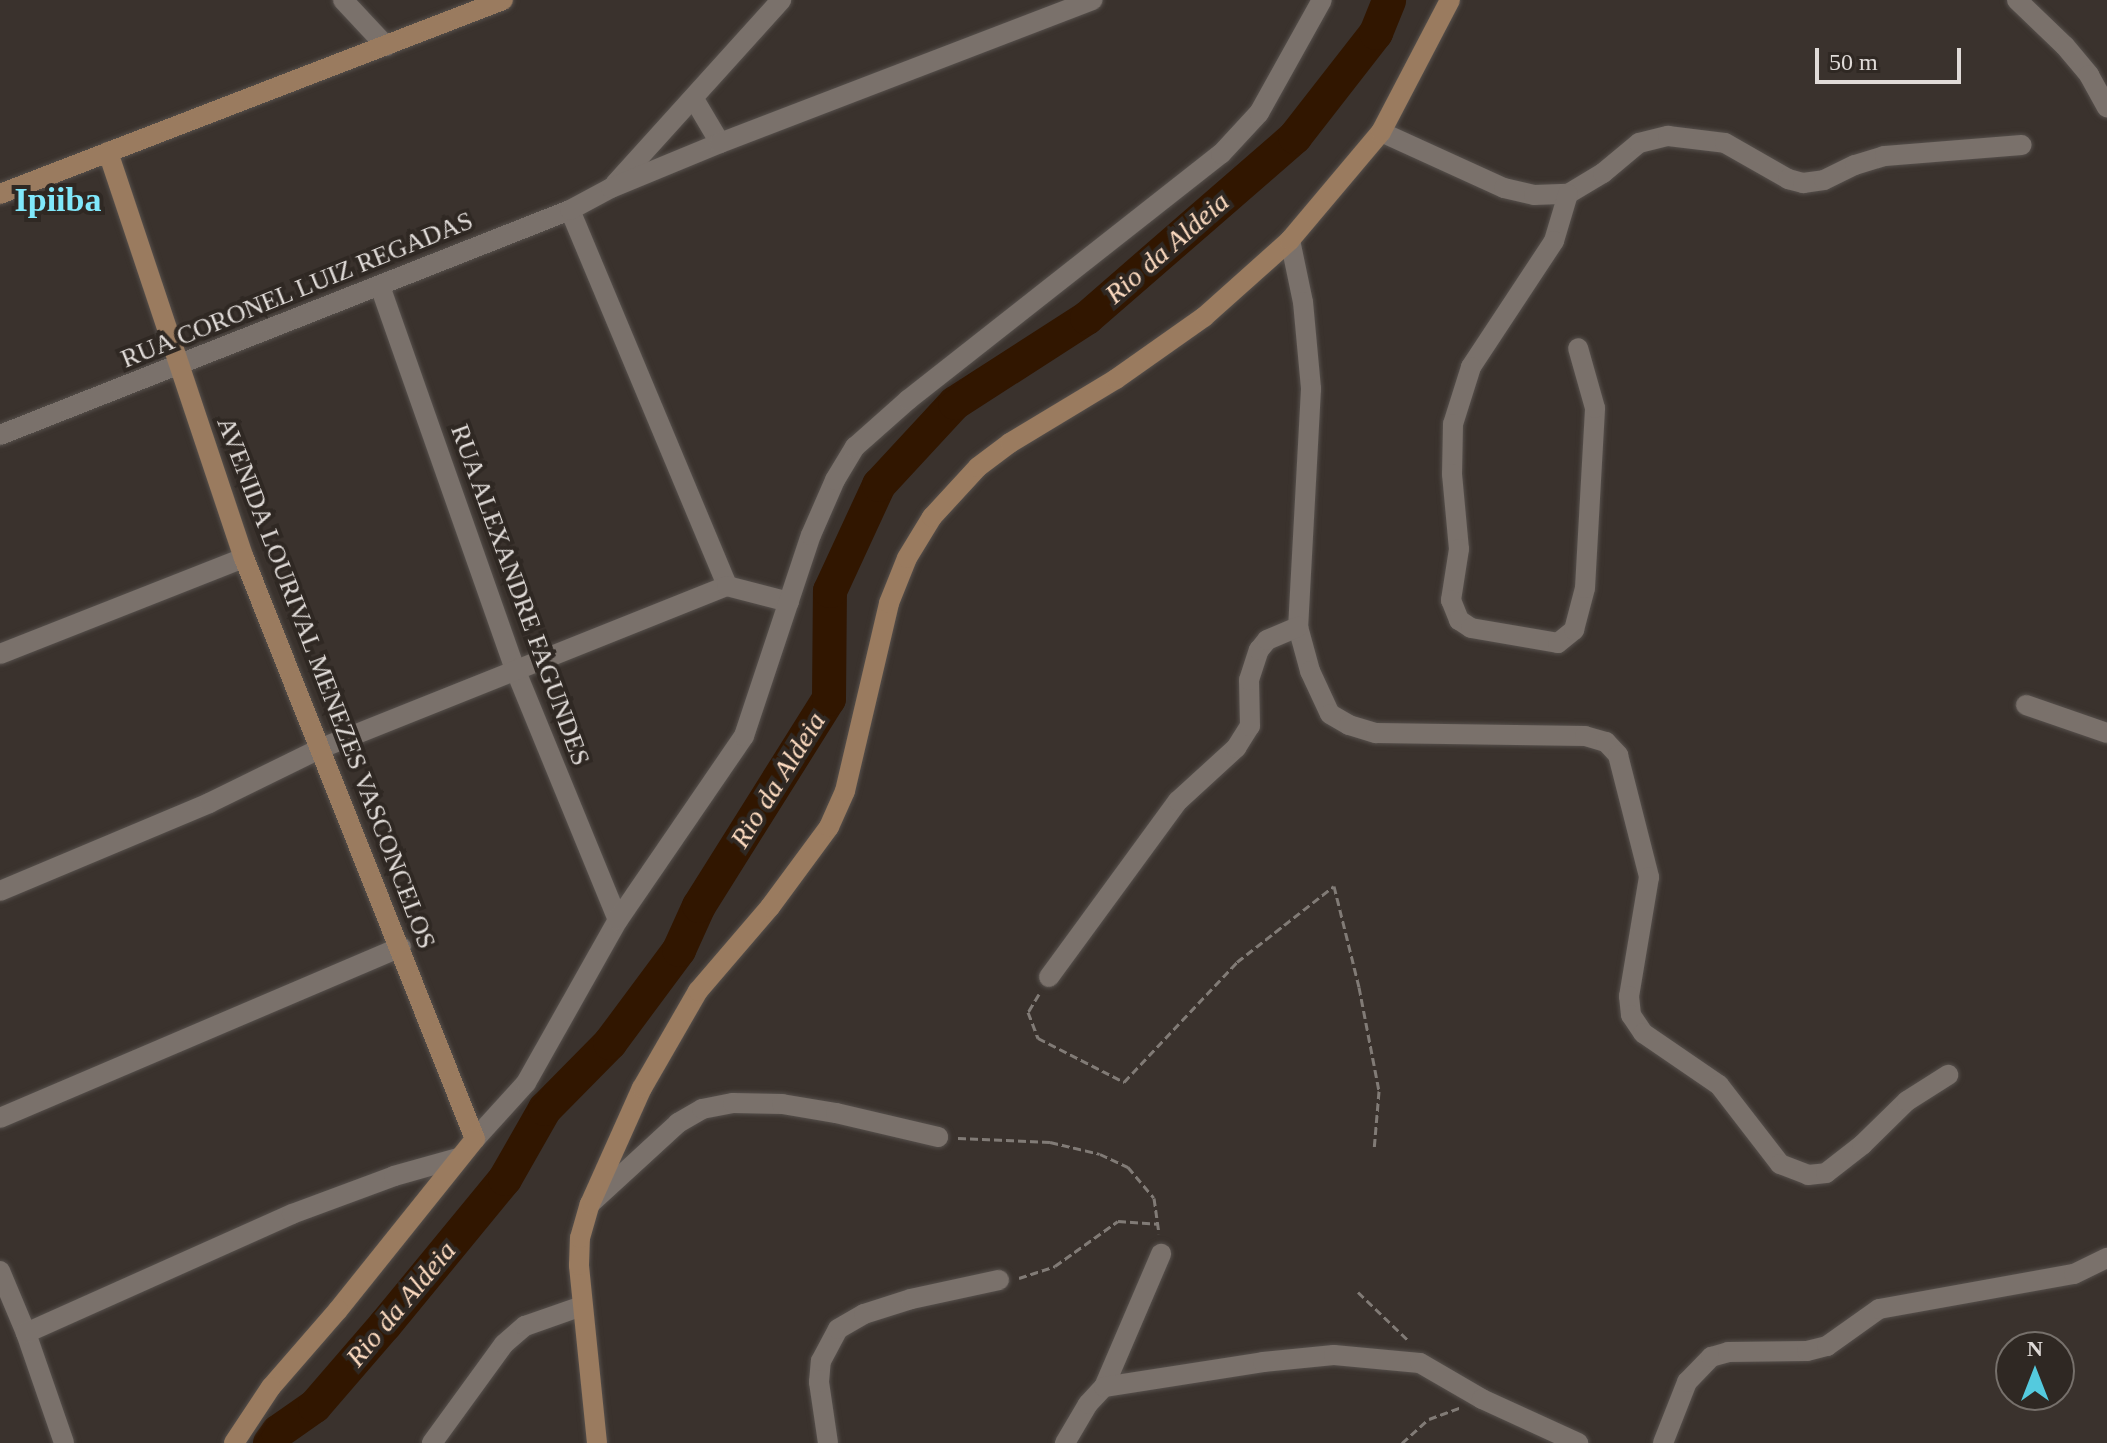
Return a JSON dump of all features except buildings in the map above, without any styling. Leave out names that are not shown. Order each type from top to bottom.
[{"type":"street","points":[[343,0],[386,46]]},
{"type":"street","points":[[0,194],[503,0]]},
{"type":"street","name":"RUA CORONEL LUIZ REGADAS","points":[[611,188],[781,0]]},
{"type":"street","name":"RUA CORONEL LUIZ REGADAS","points":[[0,435],[570,210],[611,188],[720,143],[1093,0]]},
{"type":"street","points":[[234,1443],[271,1387],[338,1310],[458,1158],[526,1083],[618,920],[744,736],[824,505],[855,447],[919,391],[1221,154],[1259,113],[1322,0]]},
{"type":"street","points":[[597,1443],[582,1306],[580,1238],[590,1204],[642,1088],[698,991],[770,907],[829,827],[845,791],[889,603],[907,558],[932,517],[978,467],[1010,443],[1116,379],[1204,317],[1290,240],[1381,132],[1450,0]]},
{"type":"street","points":[[2017,0],[2065,46],[2089,75],[2107,107]]},
{"type":"street","points":[[694,99],[720,143]]},
{"type":"street","points":[[1381,132],[1504,188],[1534,195],[1568,194],[1603,173],[1639,143],[1668,136],[1725,143],[1788,179],[1803,183],[1824,180],[1855,165],[1885,156],[2022,145]]},
{"type":"street","name":"AVENIDA LOURIVAL MENEZES VASCONCELOS","points":[[108,152],[244,558],[475,1139]]},
{"type":"street","points":[[1568,194],[1554,241],[1471,367],[1453,424],[1452,474],[1459,549],[1451,600],[1459,620],[1471,628],[1558,643],[1574,630],[1585,588],[1595,408],[1578,348]]},
{"type":"street","points":[[570,210],[727,586]]},
{"type":"street","points":[[1290,240],[1303,302],[1311,389],[1298,627],[1310,671],[1330,714],[1349,725],[1376,733],[1585,736],[1606,742],[1618,755],[1649,877],[1629,996],[1631,1015],[1643,1033],[1719,1085],[1780,1164],[1808,1175],[1826,1173],[1862,1145],[1907,1101],[1948,1075]]},
{"type":"street","name":"RUA ALEXANDRE FAGUNDES","points":[[380,286],[515,669],[618,920]]},
{"type":"street","points":[[0,654],[244,558]]},
{"type":"street","points":[[0,891],[209,803],[319,749],[727,586],[789,602]]},
{"type":"street","points":[[1049,977],[1178,801],[1236,748],[1250,726],[1249,680],[1259,650],[1267,640],[1298,627]]},
{"type":"street","points":[[2026,705],[2107,733]]},
{"type":"street","points":[[0,1118],[401,947]]},
{"type":"street","points":[[590,1204],[678,1123],[702,1109],[733,1103],[809,1108],[938,1137]]},
{"type":"street","points":[[26,1333],[292,1214],[394,1176],[458,1158]]},
{"type":"street","points":[[1065,1443],[1088,1404],[1104,1387],[1161,1254]]},
{"type":"street","points":[[1663,1443],[1687,1382],[1711,1357],[1728,1352],[1807,1351],[1827,1346],[1879,1309],[2065,1276],[2107,1258]]},
{"type":"street","points":[[0,1271],[26,1333],[64,1443]]},
{"type":"street","points":[[828,1443],[819,1382],[821,1361],[838,1329],[864,1314],[911,1299],[999,1280]]},
{"type":"street","points":[[432,1443],[504,1344],[525,1326],[582,1306]]},
{"type":"street","points":[[1104,1387],[1263,1362],[1362,1355],[1420,1363],[1482,1399],[1578,1443]]},
{"type":"path","points":[[1049,977],[1028,1012],[1038,1038],[1124,1082],[1237,962],[1334,886],[1359,987],[1379,1091],[1374,1150]]},
{"type":"path","points":[[938,1137],[1050,1142],[1100,1154],[1128,1167],[1154,1198],[1161,1254]]},
{"type":"path","points":[[999,1280],[1037,1275],[1055,1266],[1118,1221],[1157,1224]]},
{"type":"path","points":[[1358,1292],[1414,1345]]},
{"type":"path","points":[[1402,1443],[1429,1419],[1482,1399]]},
{"type":"waterway","name":"Rio da Aldeia","points":[[270,1443],[278,1432],[315,1406],[385,1325],[505,1179],[545,1109],[610,1043],[679,950],[699,906],[829,699],[830,591],[879,485],[955,403],[1087,318],[1295,137],[1376,33],[1389,0]]},
{"type":"district","name":"Ipiiba","points":[[58,200]]}]
